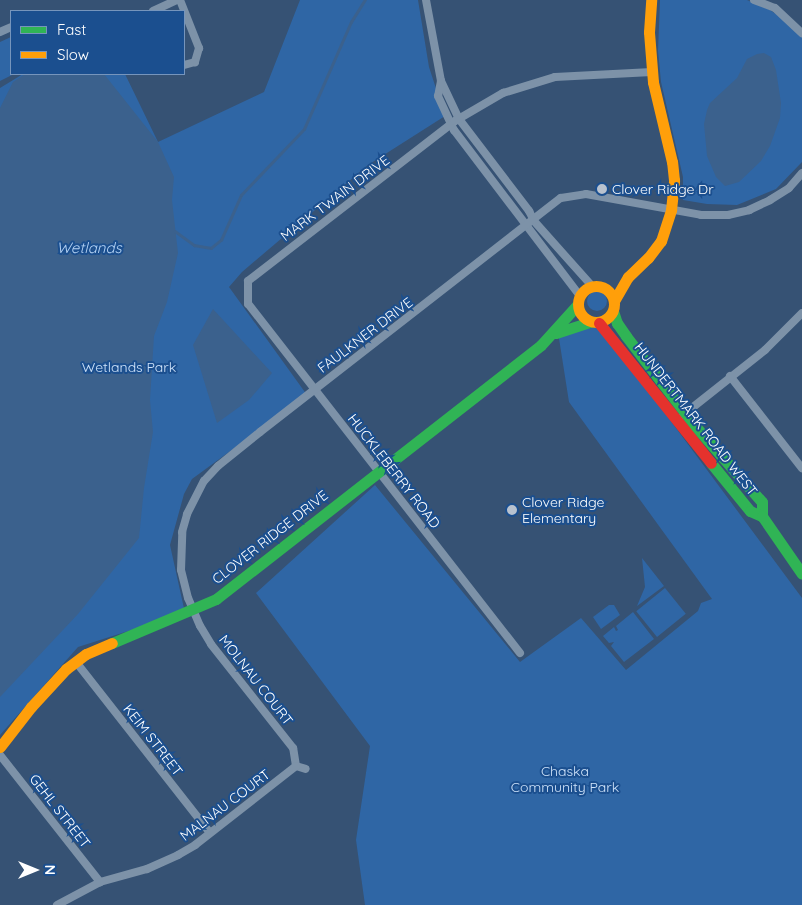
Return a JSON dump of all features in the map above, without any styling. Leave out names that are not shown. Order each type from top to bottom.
[{"type":"street","points":[[156,10],[168,2],[179,0]]},
{"type":"street","points":[[426,0],[441,81],[455,122],[529,211],[530,224],[579,300],[581,315],[594,322],[608,319],[628,277],[648,258],[661,241],[671,210],[674,180],[672,162],[652,72],[649,32],[652,2]]},
{"type":"street","points":[[754,0],[775,8],[802,33]]},
{"type":"street","points":[[775,8],[780,0]]},
{"type":"street","points":[[185,14],[199,48],[195,62],[185,66]]},
{"type":"street","name":"MARK TWAIN DRIVE","points":[[248,304],[248,281],[455,122],[503,93],[555,77],[652,72]]},
{"type":"street","name":"FAULKNER DRIVE","points":[[192,610],[185,587],[180,551],[184,523],[194,498],[204,481],[218,466],[316,388],[530,224],[561,198],[577,194],[701,215],[728,214],[749,210],[770,200],[789,188],[802,173]]},
{"type":"street","points":[[530,224],[596,286],[609,291],[614,306]]},
{"type":"street","points":[[579,300],[596,286],[628,277]]},
{"type":"street","name":"CLOVER RIDGE DRIVE","points":[[0,747],[31,707],[66,669],[86,654],[216,599],[377,471],[541,345],[553,334],[579,300]]},
{"type":"street","name":"HUCKLEBERRY ROAD","points":[[248,304],[316,388],[377,471],[520,653]]},
{"type":"street","name":"HUNDERTMARK ROAD WEST","points":[[614,306],[617,323],[682,416],[750,511],[762,516],[802,574]]},
{"type":"street","points":[[682,416],[765,350],[802,313]]},
{"type":"street","name":"CLOVER RIDGE DRIVE","points":[[553,334],[594,322]]},
{"type":"street","name":"HUNDERTMARK ROAD WEST","points":[[594,322],[682,416]]},
{"type":"street","points":[[730,376],[802,468]]},
{"type":"street","name":"MOLNAU COURT","points":[[192,610],[211,644],[293,748],[296,766]]},
{"type":"street","name":"KEIM STREET","points":[[76,662],[210,833]]},
{"type":"street","name":"GEHL STREET","points":[[0,755],[100,882]]},
{"type":"street","points":[[296,766],[306,770]]},
{"type":"street","name":"MALNAU COURT","points":[[57,905],[100,882],[164,862],[195,845],[296,766]]},
{"type":"green space","name":"Wetlands Park","points":[[300,0],[418,0],[429,67],[445,116],[368,165],[242,272],[229,287],[307,395],[192,479],[184,494],[170,545],[185,613],[78,647],[0,735],[0,88],[21,75],[125,75],[158,142],[264,92]]},
{"type":"green space","points":[[660,0],[747,0],[770,10],[783,19],[802,37],[802,162],[776,189],[737,205],[707,204],[683,200],[683,177],[661,82],[658,51]]},
{"type":"green space","points":[[10,37],[10,75],[12,75],[0,81],[0,42]]},
{"type":"green space","points":[[597,291],[604,294],[607,301],[604,308],[597,311],[590,308],[587,301],[590,294]]},
{"type":"green space","name":"Chaska Community Park","points":[[601,327],[802,598],[802,905],[365,905],[356,840],[370,746],[256,593],[375,485],[520,662],[581,618],[626,670],[698,611],[701,603],[712,599],[569,402],[558,332]]},
{"type":"green space","points":[[642,558],[664,586],[637,606],[645,587]]},
{"type":"green space","points":[[665,588],[686,614],[657,637],[636,611]]},
{"type":"green space","points":[[609,605],[614,605],[620,615],[601,629],[593,617]]},
{"type":"green space","points":[[633,612],[654,639],[624,662],[611,646],[614,642],[609,643],[603,636],[614,627],[616,631],[618,630],[616,626]]},
{"type":"water","points":[[764,53],[771,57],[776,70],[781,103],[780,118],[770,146],[761,161],[739,182],[725,186],[716,177],[707,156],[704,124],[707,110],[710,103],[737,78],[747,59]]},
{"type":"water","name":"Wetlands","points":[[24,75],[105,75],[158,142],[174,177],[172,200],[178,253],[167,302],[154,336],[150,400],[153,432],[144,488],[139,538],[78,614],[0,697],[0,108],[13,82]]},
{"type":"water","points":[[213,309],[272,373],[249,400],[217,423],[193,345]]},
{"type":"waterway","points":[[175,231],[194,245],[211,248],[221,240],[241,195],[304,129],[351,22],[365,0]]},
{"type":"traffic: fast","points":[[112,643],[216,599],[541,345],[578,304]]},
{"type":"traffic: fast","points":[[613,311],[617,323],[626,336],[695,426],[762,502],[762,516]]},
{"type":"traffic: fast","points":[[556,333],[590,322]]},
{"type":"traffic: fast","points":[[711,463],[750,511],[762,516]]},
{"type":"traffic: fast","points":[[762,516],[802,574]]},
{"type":"traffic: slow","points":[[614,301],[628,277],[648,258],[661,241],[671,210],[674,180],[672,162],[653,82],[649,32],[651,0]]},
{"type":"traffic: slow","points":[[596,286],[603,287],[609,291],[613,297],[614,304],[613,311],[609,317],[603,321],[596,322],[589,321],[583,317],[579,311],[578,304],[579,297],[583,291],[589,287],[596,286]]},
{"type":"traffic: slow","points":[[0,747],[31,707],[66,669],[86,654],[112,643]]},
{"type":"traffic: jam","points":[[599,323],[711,463]]},
{"type":"place","name":"Clover Ridge Dr","points":[[602,189]]},
{"type":"place","name":"Clover Ridge Elementary","points":[[512,510]]}]
